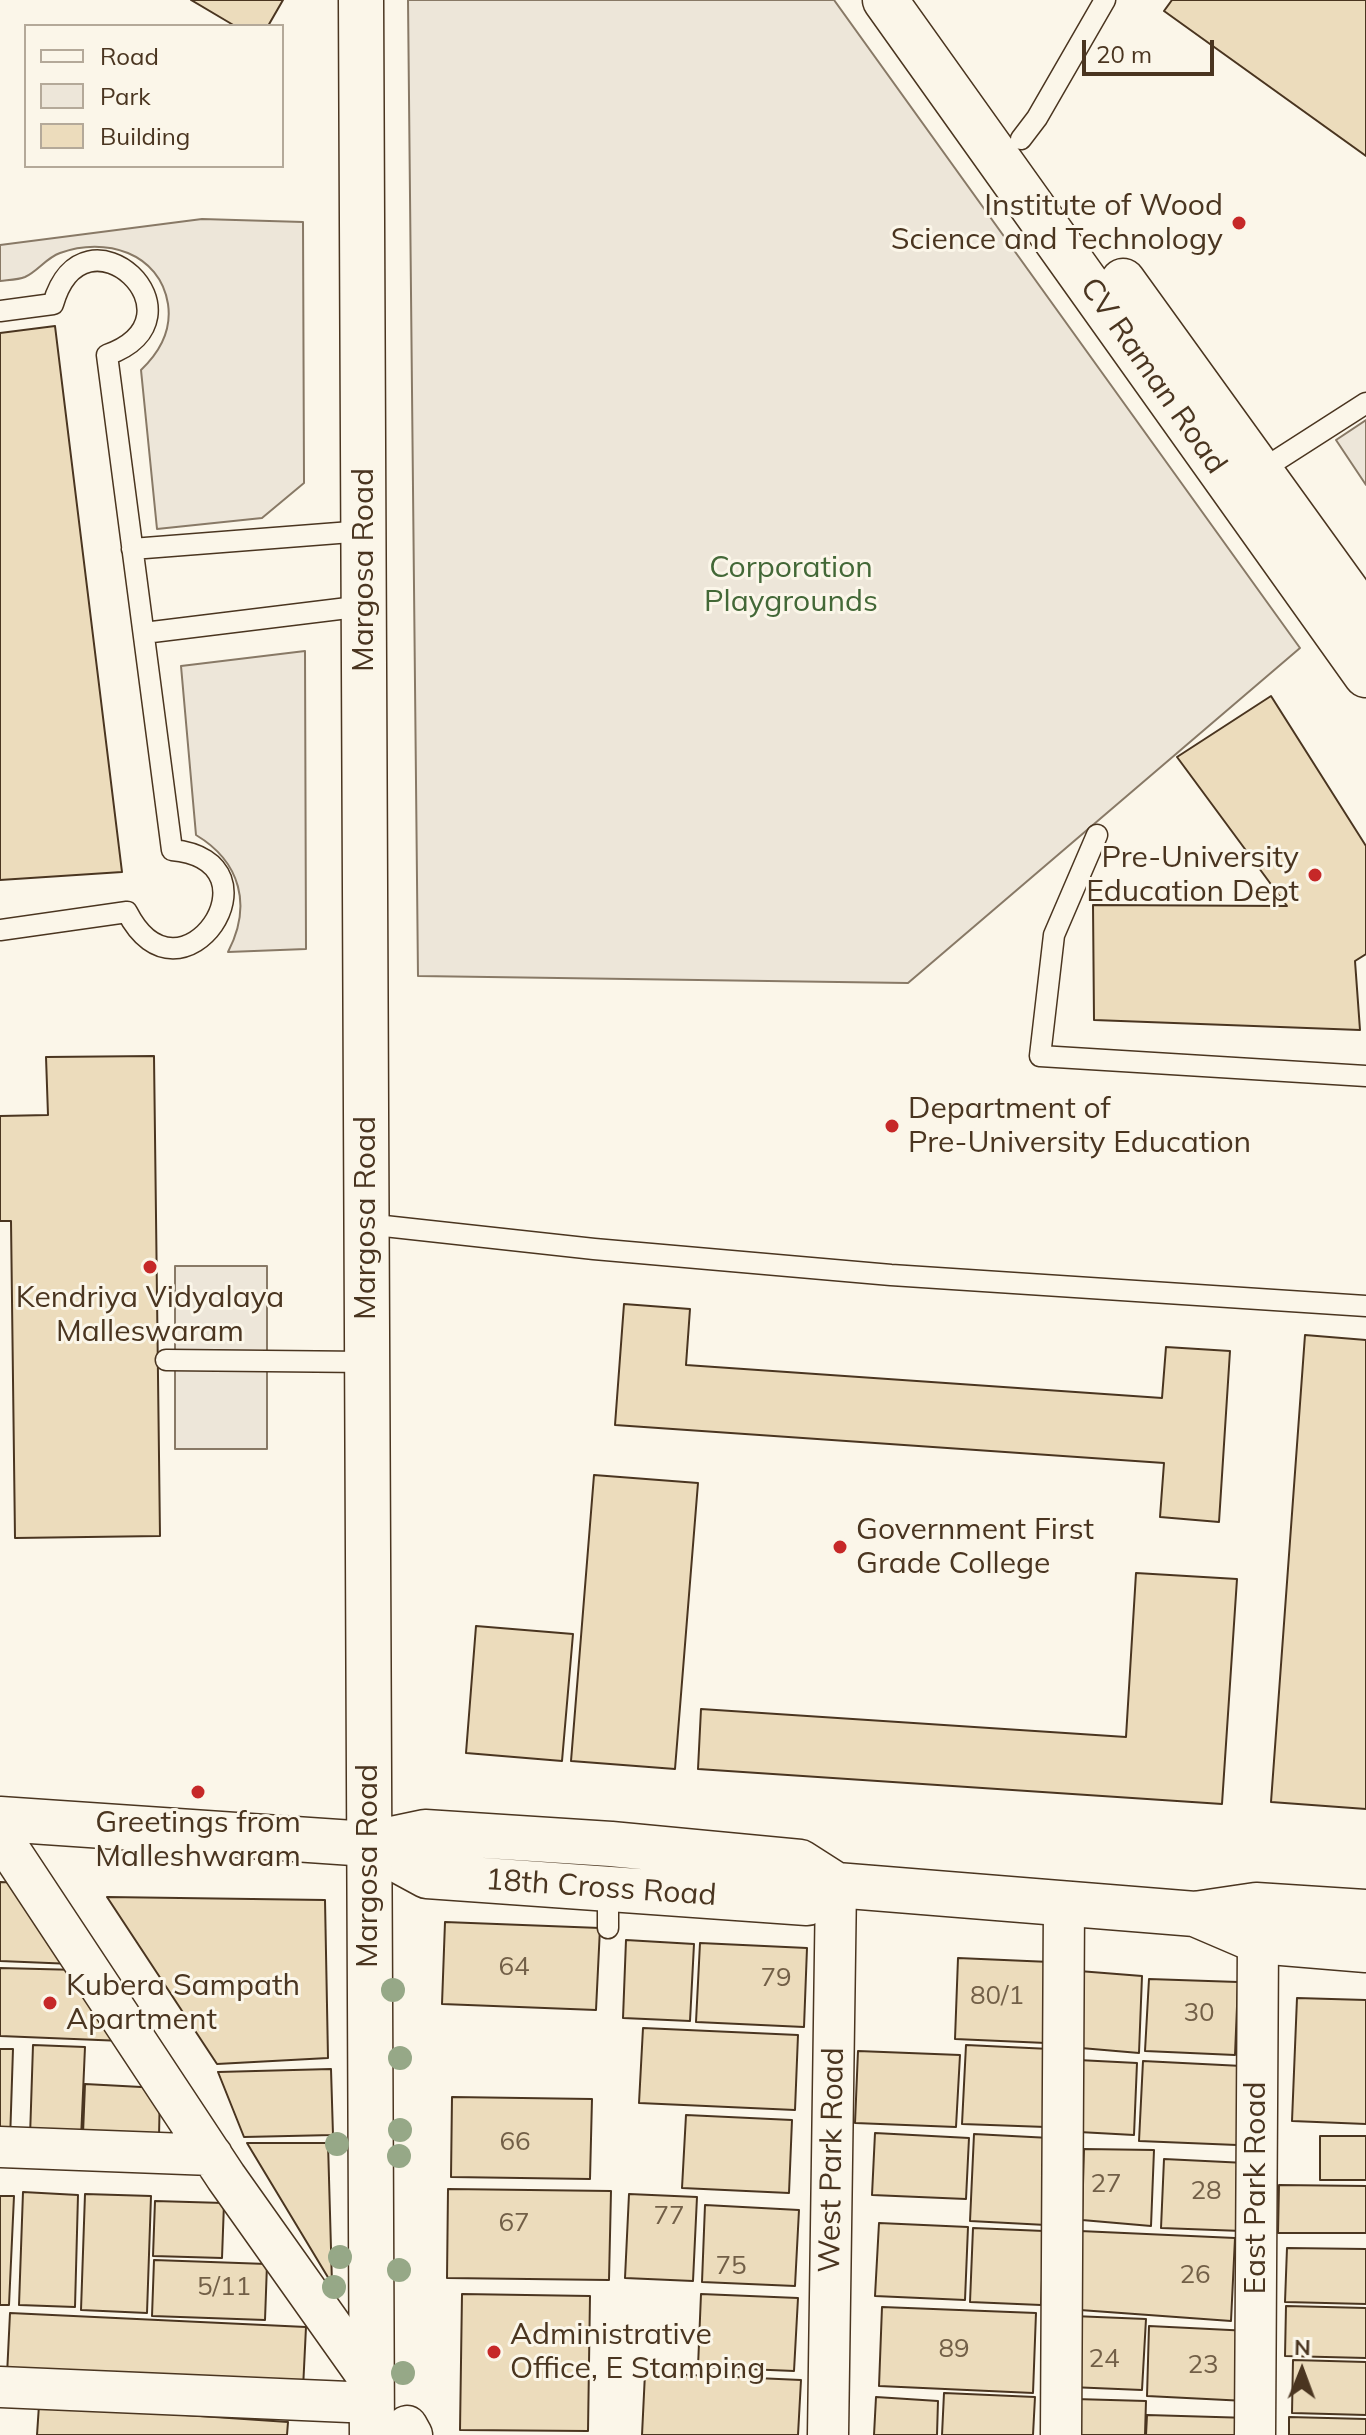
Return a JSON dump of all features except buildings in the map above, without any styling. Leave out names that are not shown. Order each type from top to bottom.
[{"type":"main road","name":"Margosa Road","points":[[361,0],[368,1844],[387,2416]]},
{"type":"main road","name":"CV Raman Road","points":[[885,0],[1366,675]]},
{"type":"main road","name":"CV Raman Road","points":[[921,0],[1366,618]]},
{"type":"main road","name":"18th Cross Road","points":[[0,1819],[368,1844],[425,1832],[611,1844],[800,1862],[836,1885],[1195,1914],[1256,1905],[1366,1912]]},
{"type":"main road","name":"18th Cross Road","points":[[368,1844],[427,1876],[608,1908],[807,1903],[836,1885]]},
{"type":"main road","name":"18th Cross Road","points":[[1195,1914],[1258,1941],[1366,1950]]},
{"type":"street","points":[[0,1835],[387,2416]]},
{"type":"street","name":"West Park Road","points":[[828,2435],[836,1885]]},
{"type":"street","points":[[1061,2435],[1064,1904]]},
{"type":"street","name":"East Park Road","points":[[1255,2435],[1258,1941]]},
{"type":"street","points":[[0,2147],[212,2155]]},
{"type":"street","points":[[0,2387],[387,2416]]},
{"type":"lane","points":[[1021,139],[1037,118],[1105,0]]},
{"type":"lane","points":[[0,311],[53,304],[59,283],[70,271],[85,263],[101,260],[118,264],[132,273],[143,287],[148,304],[146,321],[137,337],[124,349],[107,355],[172,850],[189,851],[205,859],[223,887],[219,921],[208,934],[179,947],[162,946],[147,939],[135,928],[127,912],[0,930]]},
{"type":"lane","points":[[1260,471],[1366,403]]},
{"type":"lane","points":[[132,549],[364,531]]},
{"type":"lane","points":[[144,633],[364,606]]},
{"type":"lane","points":[[1097,835],[1054,935],[1040,1056],[1366,1076]]},
{"type":"lane","points":[[366,1224],[594,1249],[891,1275],[1366,1306]]},
{"type":"lane","points":[[166,1360],[366,1362]]},
{"type":"green space","name":"Corporation Playgrounds","points":[[408,0],[834,0],[1300,648],[908,983],[418,976]]},
{"type":"green space","points":[[202,219],[303,222],[304,483],[262,518],[157,529],[141,370],[154,356],[166,332],[169,314],[163,286],[142,261],[112,248],[95,247],[60,253],[25,277],[0,281],[0,245]]},
{"type":"green space","points":[[1366,420],[1366,485],[1336,440]]},
{"type":"green space","points":[[305,651],[306,949],[228,952],[239,918],[238,886],[223,858],[196,835],[181,666]]},
{"type":"green space","points":[[175,1266],[267,1266],[267,1449],[175,1449]]},
{"type":"place","name":"Institute of Wood Science and Technology","points":[[1239,223]]},
{"type":"place","name":"Pre-University Education Dept","points":[[1315,875]]},
{"type":"place","name":"Department of Pre-University Education","points":[[892,1126]]},
{"type":"place","name":"Kendriya Vidyalaya Malleswaram","points":[[150,1267]]},
{"type":"place","name":"Government First Grade College","points":[[840,1547]]},
{"type":"place","name":"Greetings from Malleshwaram","points":[[198,1792]]},
{"type":"place","name":"Kubera Sampath Apartment","points":[[50,2003]]},
{"type":"place","name":"Administrative Office, E Stamping","points":[[494,2352]]}]
